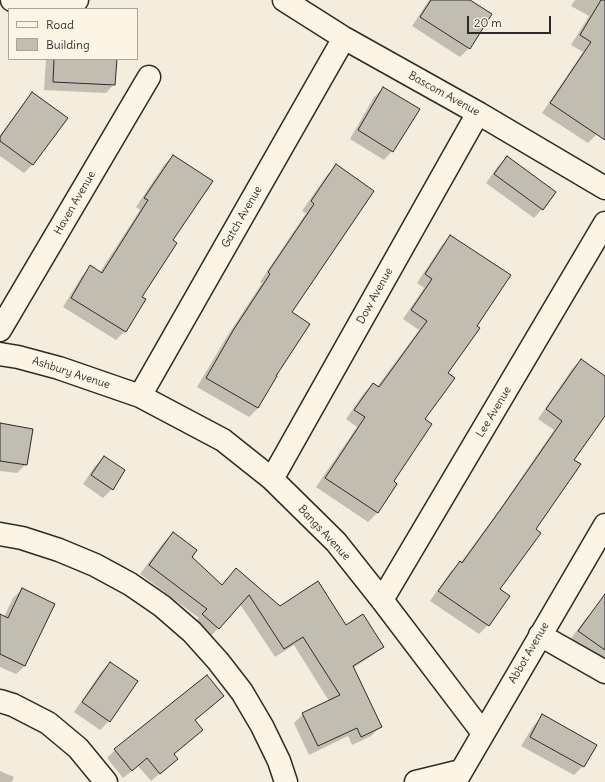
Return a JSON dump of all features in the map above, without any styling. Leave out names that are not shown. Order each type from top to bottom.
[{"type":"street","points":[[12,0],[37,4],[77,0]]},
{"type":"street","name":"Bascom Avenue","points":[[284,0],[344,38],[478,113],[605,188]]},
{"type":"street","name":"Gatch Avenue","points":[[140,396],[344,38]]},
{"type":"street","name":"Haven Avenue","points":[[0,330],[149,77]]},
{"type":"street","name":"Dow Avenue","points":[[272,479],[478,113]]},
{"type":"street","name":"Lee Avenue","points":[[382,600],[605,223]]},
{"type":"street","name":"Ashbury Avenue","points":[[0,354],[18,357],[59,368],[140,396]]},
{"type":"street","name":"Bangs Avenue","points":[[140,396],[223,440],[272,479],[336,542],[483,733]]},
{"type":"street","name":"Abbot Avenue","points":[[458,776],[605,525]]},
{"type":"street","points":[[0,534],[22,538],[59,550],[95,565],[130,584],[162,606],[197,638],[218,661],[242,692],[262,726],[279,761],[286,782]]},
{"type":"street","points":[[540,635],[605,672]]},
{"type":"street","points":[[0,701],[13,705],[48,723],[78,748],[106,782]]},
{"type":"street","points":[[416,782],[458,776]]},
{"type":"building","points":[[431,0],[470,0],[492,14],[470,49],[420,17]]},
{"type":"building","points":[[601,0],[605,0],[605,140],[550,103],[591,42],[580,35]]},
{"type":"building","points":[[54,60],[117,60],[115,85],[53,82]]},
{"type":"building","points":[[383,87],[420,109],[393,152],[358,130]]},
{"type":"building","points":[[32,92],[68,118],[33,165],[0,141],[0,137]]},
{"type":"building","points":[[173,155],[213,181],[173,240],[177,243],[142,297],[146,299],[126,332],[71,298],[90,265],[102,273],[148,200],[144,198]]},
{"type":"building","points":[[507,156],[556,192],[543,210],[494,174]]},
{"type":"building","points":[[336,164],[374,191],[292,312],[310,324],[276,376],[258,408],[206,378],[234,329],[270,274],[268,272],[314,204],[311,201]]},
{"type":"building","points":[[450,235],[511,275],[477,326],[480,328],[448,373],[455,378],[425,419],[432,424],[394,481],[397,484],[378,513],[325,478],[365,417],[354,410],[373,383],[379,387],[427,321],[411,310],[432,279],[425,274]]},
{"type":"building","points":[[581,359],[605,376],[605,416],[574,460],[581,464],[536,529],[541,533],[500,589],[510,596],[489,626],[438,591],[460,561],[462,563],[562,421],[546,409]]},
{"type":"building","points":[[0,423],[33,429],[27,465],[0,461]]},
{"type":"building","points":[[104,456],[125,470],[113,490],[91,475]]},
{"type":"building","points":[[173,532],[197,550],[192,557],[222,585],[236,568],[280,606],[318,581],[346,625],[363,614],[384,647],[353,666],[382,727],[361,737],[357,728],[318,746],[302,713],[340,695],[303,637],[284,649],[249,595],[219,629],[202,614],[207,609],[149,565]]},
{"type":"building","points":[[22,588],[55,604],[25,666],[0,654],[0,614],[8,618]]},
{"type":"building","points":[[605,594],[605,650],[578,631]]},
{"type":"building","points":[[110,662],[138,681],[110,722],[82,702]]},
{"type":"building","points":[[207,675],[224,696],[195,720],[203,730],[174,754],[178,759],[160,774],[147,758],[132,771],[114,749]]},
{"type":"building","points":[[542,714],[597,745],[584,767],[530,737]]}]
